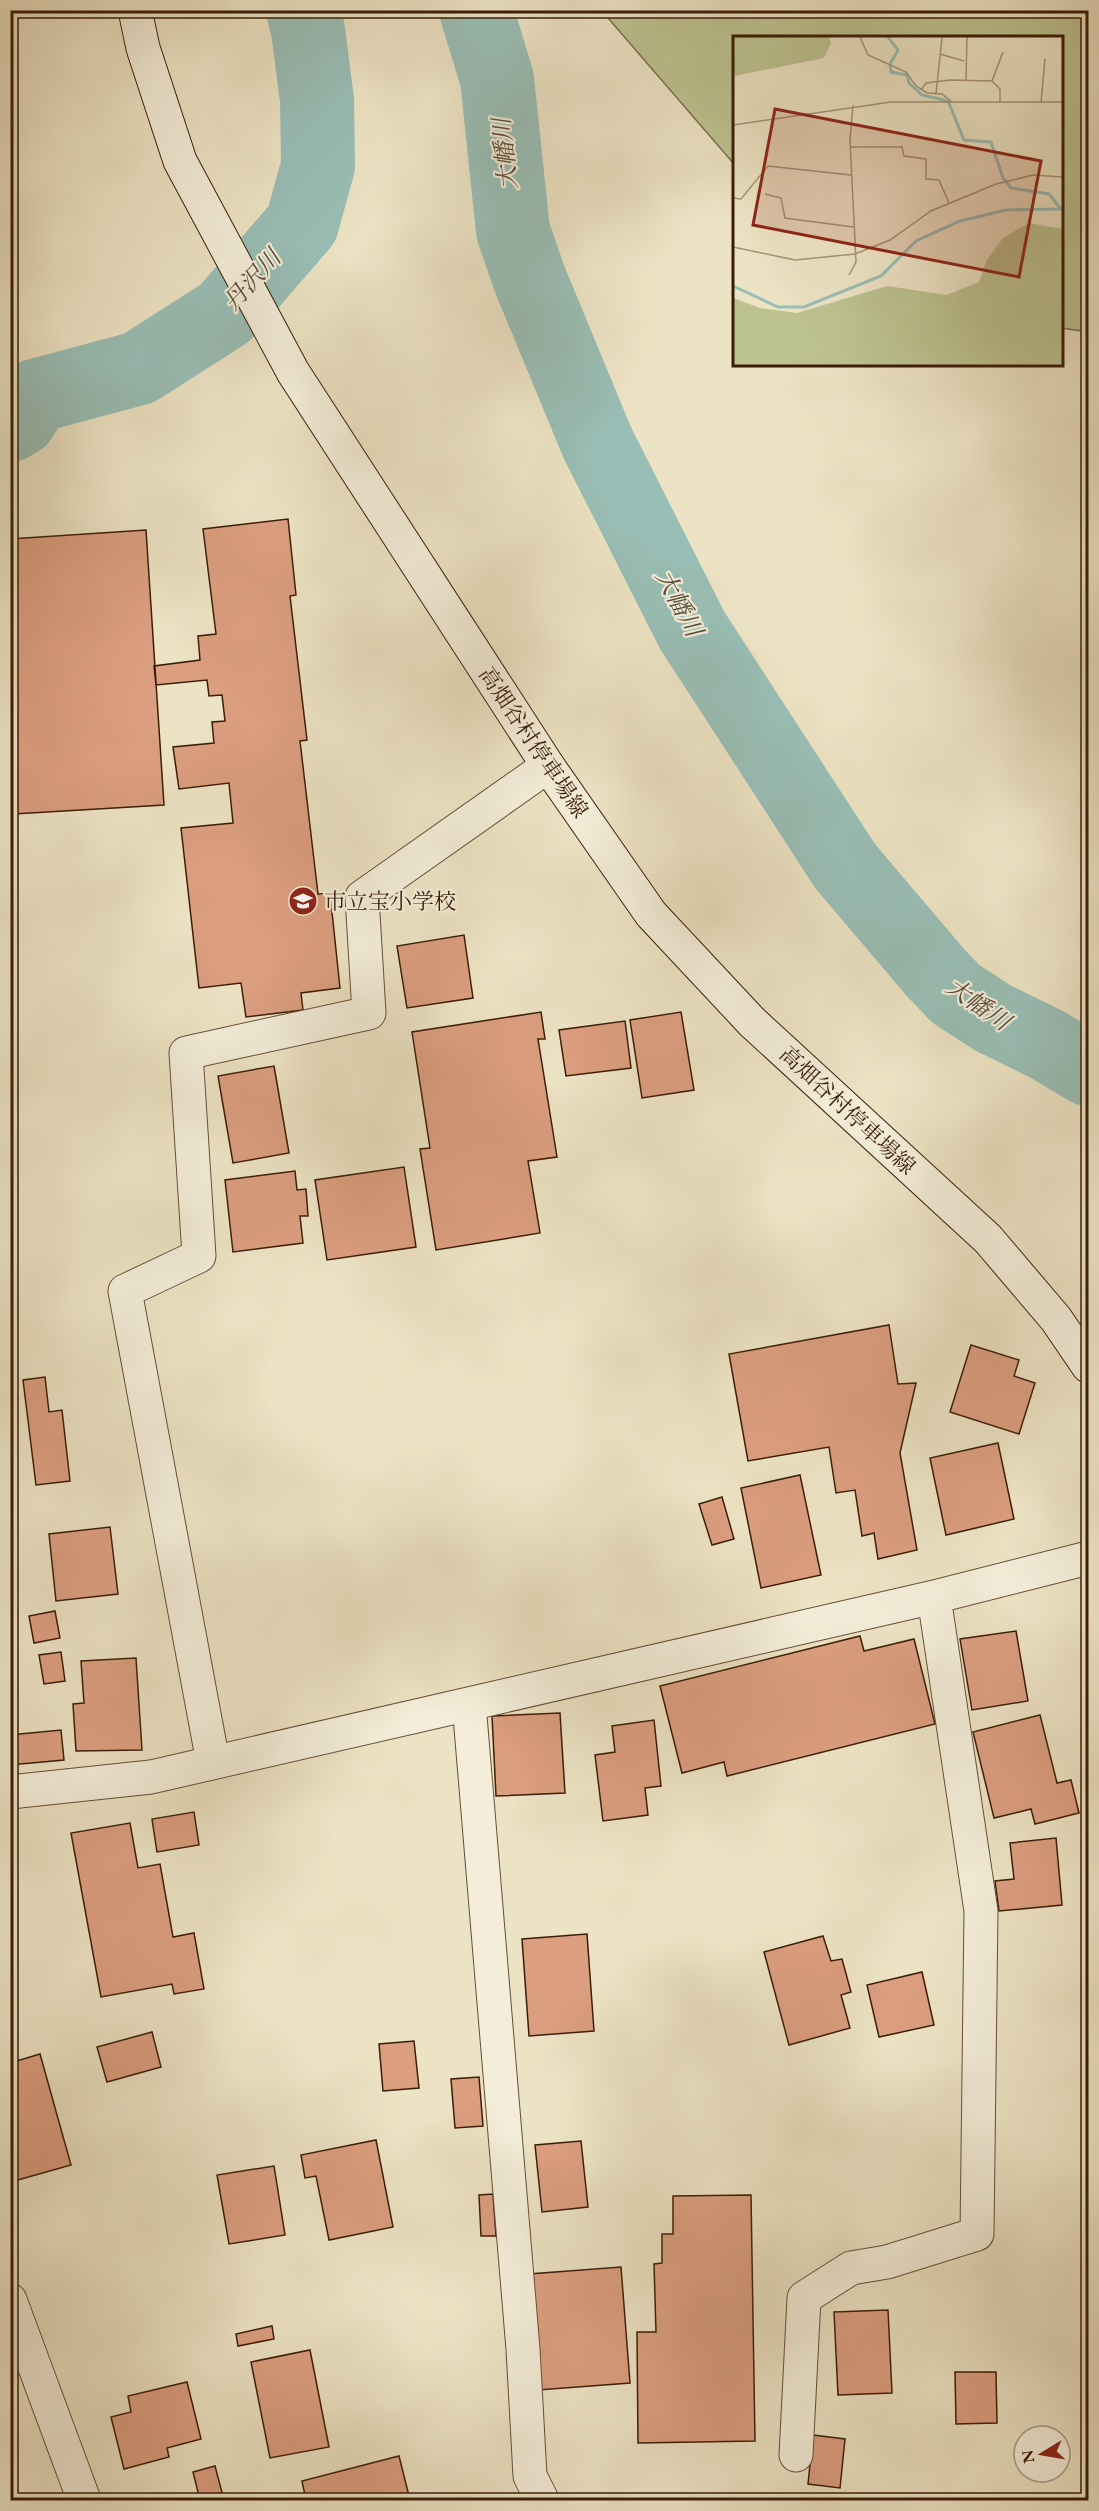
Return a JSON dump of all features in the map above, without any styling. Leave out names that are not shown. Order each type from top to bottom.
[{"type":"street","name":"高畑谷村停車場線","points":[[135,10],[143,48],[180,161],[293,372],[548,766],[651,914],[752,1022],[988,1239],[1056,1319],[1089,1366]]},
{"type":"street","points":[[213,1762],[125,1291],[199,1256],[186,1053],[369,1013],[362,897],[548,766]]},
{"type":"street","points":[[10,1792],[151,1777],[934,1597],[1089,1558]]},
{"type":"street","points":[[796,2455],[804,2298],[851,2268],[887,2262],[977,2234],[981,1911],[934,1597]]},
{"type":"street","points":[[469,1704],[523,2349],[530,2476],[542,2500]]},
{"type":"street","points":[[10,2300],[84,2500]]},
{"type":"green space","points":[[602,11],[1088,11],[1088,332],[1063,328],[1063,36],[733,36],[733,163]]},
{"type":"building","points":[[288,519],[296,595],[290,596],[307,740],[300,741],[318,894],[330,893],[340,988],[301,993],[303,1010],[246,1017],[241,983],[199,988],[181,828],[233,823],[229,783],[179,789],[173,747],[214,743],[212,722],[225,721],[222,695],[209,696],[207,680],[156,685],[154,666],[200,660],[198,636],[216,634],[203,529]]},
{"type":"building","points":[[146,530],[164,805],[14,814],[10,774],[10,539]]},
{"type":"building","points":[[464,935],[473,998],[407,1008],[397,946]]},
{"type":"building","points":[[541,1012],[545,1039],[538,1039],[557,1157],[528,1161],[540,1233],[436,1250],[420,1149],[430,1148],[412,1032]]},
{"type":"building","points":[[681,1012],[694,1090],[642,1098],[630,1020]]},
{"type":"building","points":[[625,1021],[631,1068],[566,1076],[559,1030]]},
{"type":"building","points":[[274,1066],[289,1153],[233,1163],[218,1076]]},
{"type":"building","points":[[404,1167],[416,1247],[327,1260],[315,1180]]},
{"type":"building","points":[[295,1171],[297,1190],[306,1189],[308,1216],[300,1216],[303,1243],[233,1252],[225,1180]]},
{"type":"building","points":[[889,1325],[898,1384],[916,1383],[900,1453],[917,1550],[878,1559],[874,1533],[862,1536],[855,1490],[836,1493],[829,1447],[748,1461],[729,1354]]},
{"type":"building","points":[[971,1345],[1019,1360],[1014,1376],[1035,1383],[1019,1434],[950,1412]]},
{"type":"building","points":[[45,1377],[49,1412],[62,1410],[70,1481],[36,1485],[23,1380]]},
{"type":"building","points":[[998,1443],[1014,1519],[946,1535],[930,1458]]},
{"type":"building","points":[[800,1475],[821,1575],[761,1588],[741,1488]]},
{"type":"building","points":[[722,1497],[734,1539],[712,1545],[699,1504]]},
{"type":"building","points":[[110,1527],[118,1594],[56,1601],[49,1534]]},
{"type":"building","points":[[55,1611],[60,1638],[34,1643],[29,1616]]},
{"type":"building","points":[[1016,1631],[1028,1701],[972,1710],[960,1639]]},
{"type":"building","points":[[860,1636],[864,1651],[914,1639],[935,1724],[727,1776],[724,1762],[682,1773],[660,1686]]},
{"type":"building","points":[[61,1652],[65,1681],[44,1684],[39,1655]]},
{"type":"building","points":[[136,1658],[142,1750],[76,1751],[73,1704],[84,1703],[81,1661]]},
{"type":"building","points":[[560,1713],[565,1793],[496,1796],[492,1716]]},
{"type":"building","points":[[1040,1715],[1057,1783],[1071,1780],[1079,1813],[1035,1824],[1031,1809],[994,1818],[973,1732]]},
{"type":"building","points":[[654,1720],[661,1786],[645,1788],[648,1815],[603,1821],[595,1755],[615,1752],[612,1726]]},
{"type":"building","points":[[61,1730],[64,1760],[10,1765],[10,1735]]},
{"type":"building","points":[[194,1812],[199,1845],[157,1852],[152,1819]]},
{"type":"building","points":[[130,1823],[138,1868],[160,1864],[173,1937],[194,1933],[204,1989],[174,1994],[172,1984],[101,1997],[71,1833]]},
{"type":"building","points":[[1056,1838],[1062,1905],[999,1911],[995,1881],[1014,1879],[1010,1843]]},
{"type":"building","points":[[587,1934],[594,2031],[529,2036],[522,1939]]},
{"type":"building","points":[[823,1936],[831,1961],[842,1959],[851,1992],[841,1995],[850,2028],[789,2045],[764,1952]]},
{"type":"building","points":[[922,1972],[934,2025],[879,2037],[867,1985]]},
{"type":"building","points":[[152,2032],[161,2067],[107,2082],[97,2047]]},
{"type":"building","points":[[414,2041],[419,2088],[383,2091],[379,2044]]},
{"type":"building","points":[[40,2054],[71,2165],[14,2181],[10,2169],[10,2063]]},
{"type":"building","points":[[479,2077],[483,2126],[455,2128],[451,2079]]},
{"type":"building","points":[[376,2140],[393,2227],[329,2240],[316,2176],[305,2178],[301,2155]]},
{"type":"building","points":[[581,2141],[588,2207],[542,2212],[535,2145]]},
{"type":"building","points":[[274,2166],[285,2235],[229,2244],[217,2175]]},
{"type":"building","points":[[493,2194],[496,2236],[481,2236],[479,2195]]},
{"type":"building","points":[[751,2195],[755,2441],[638,2443],[637,2332],[656,2332],[654,2264],[662,2263],[662,2234],[673,2234],[673,2196]]},
{"type":"building","points":[[621,2267],[630,2383],[538,2390],[529,2274]]},
{"type":"building","points":[[888,2310],[892,2393],[838,2395],[834,2312]]},
{"type":"building","points":[[272,2326],[274,2339],[238,2346],[236,2334]]},
{"type":"building","points":[[310,2350],[329,2447],[270,2458],[251,2362]]},
{"type":"building","points":[[955,2372],[996,2372],[997,2423],[956,2424]]},
{"type":"building","points":[[187,2382],[201,2439],[167,2448],[169,2457],[124,2469],[111,2417],[131,2412],[128,2396]]},
{"type":"building","points":[[813,2435],[845,2439],[840,2488],[808,2484]]},
{"type":"building","points":[[399,2456],[410,2500],[306,2500],[302,2481]]},
{"type":"building","points":[[215,2466],[224,2500],[200,2500],[193,2472]]},
{"type":"building","points":[[775,2495],[823,2500],[774,2500]]},
{"type":"waterway","name":"丹沢川","points":[[10,425],[20,419],[35,396],[139,368],[225,313],[302,224],[318,166],[317,100],[308,30],[303,10]]},
{"type":"waterway","name":"大幡川","points":[[476,10],[497,79],[513,231],[530,280],[597,442],[692,630],[845,866],[935,972],[956,994],[993,1018],[1048,1045],[1088,1069]]},
{"type":"place","name":"市立宝小学校","points":[[303,901]]}]
